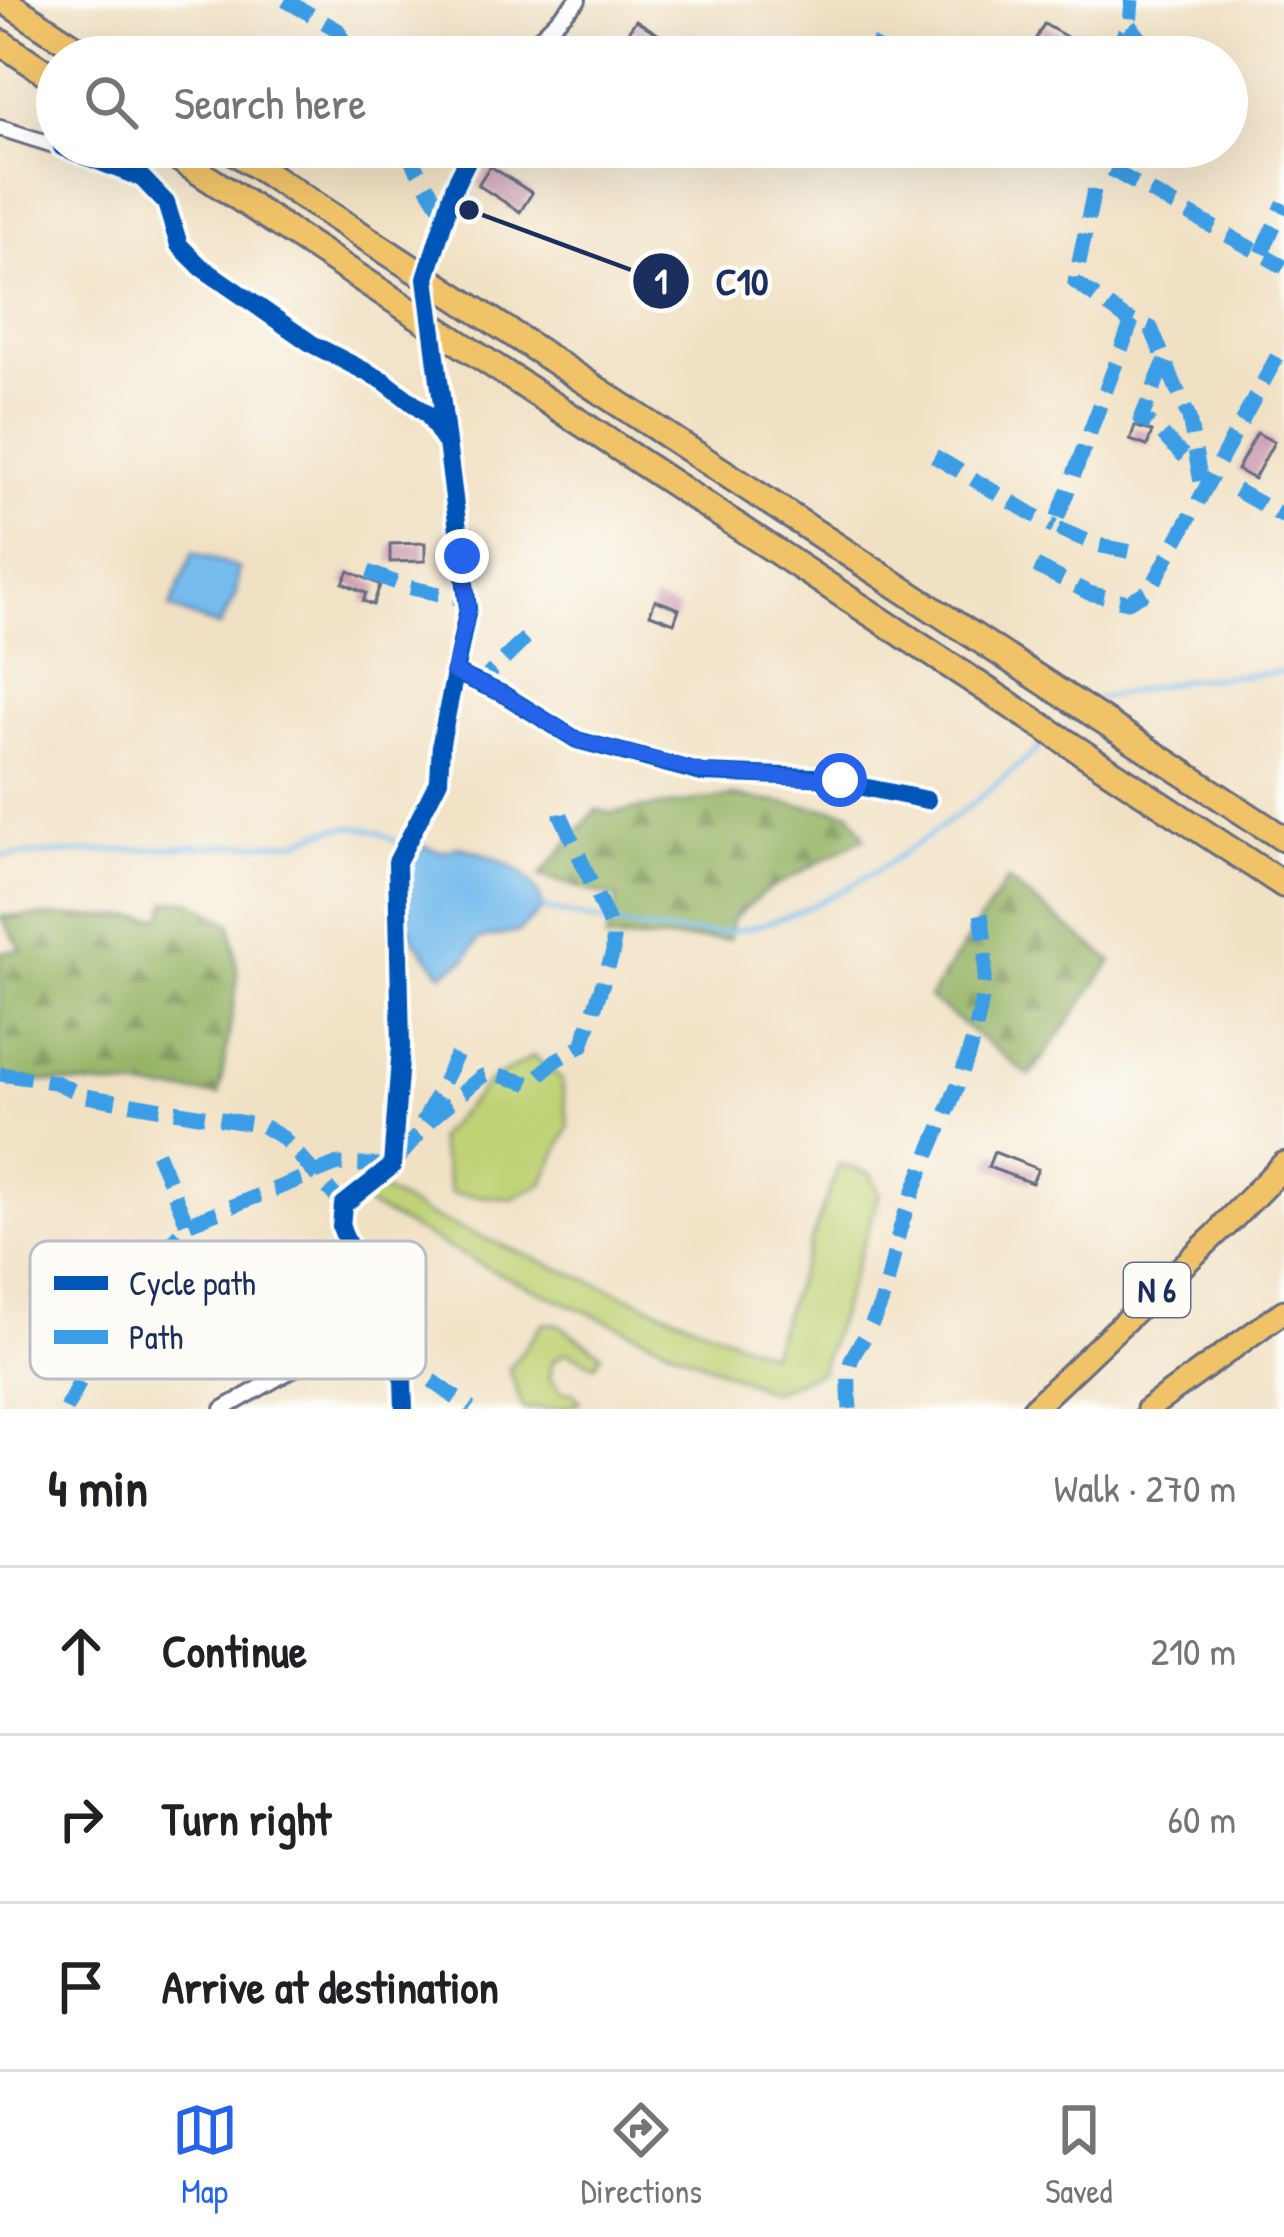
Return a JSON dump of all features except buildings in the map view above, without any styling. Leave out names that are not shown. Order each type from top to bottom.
[{"type":"highway","points":[[3,0],[58,36]]},
{"type":"highway","points":[[0,42],[36,66]]},
{"type":"highway","points":[[193,168],[1284,885]]},
{"type":"highway","points":[[259,168],[1284,839]]},
{"type":"highway","points":[[958,627],[1284,822]]},
{"type":"highway","points":[[932,657],[1284,904]]},
{"type":"highway","points":[[1225,1226],[1284,1169]]},
{"type":"main road","name":"N 6","points":[[1033,1409],[1225,1226]]},
{"type":"main road","name":"N 6","points":[[1148,1409],[1284,1310]]},
{"type":"street","points":[[541,36],[578,0]]},
{"type":"street","points":[[0,128],[36,139]]},
{"type":"street","points":[[116,168],[142,178],[166,203],[179,245],[202,267],[312,344],[384,381],[428,416],[444,440]]},
{"type":"street","points":[[347,1241],[341,1227],[343,1205],[392,1166],[401,1046],[397,862],[439,780],[468,608],[426,278],[464,168]]},
{"type":"street","points":[[454,672],[503,694],[577,740],[702,772],[827,778],[927,800]]},
{"type":"street","points":[[223,1409],[276,1379]]},
{"type":"street","points":[[402,1379],[404,1409]]},
{"type":"green space","points":[[733,796],[850,812],[865,837],[763,893],[732,920],[729,939],[606,940],[618,899],[540,876],[596,810],[611,813]]},
{"type":"green space","points":[[1007,880],[1112,961],[1030,1076],[929,998]]},
{"type":"green space","points":[[189,900],[231,924],[238,978],[219,1095],[0,1078],[0,952],[22,950],[0,916],[162,917],[167,902]]},
{"type":"green space","points":[[533,1056],[561,1079],[569,1126],[543,1184],[511,1199],[451,1193],[437,1138],[489,1082]]},
{"type":"green space","points":[[839,1164],[871,1174],[880,1193],[820,1372],[771,1392],[497,1273],[352,1197],[358,1178],[430,1216],[770,1354]]},
{"type":"green space","points":[[543,1323],[558,1324],[602,1354],[595,1365],[566,1352],[552,1362],[550,1378],[562,1392],[572,1392],[580,1401],[564,1409],[523,1409],[509,1369]]},
{"type":"water","points":[[193,552],[239,568],[236,594],[219,627],[170,608]]},
{"type":"water","points":[[422,846],[444,852],[458,846],[511,866],[531,883],[543,908],[518,932],[478,939],[466,959],[442,974],[408,925],[409,876]]},
{"type":"waterway","points":[[1097,699],[1184,680],[1284,672]]},
{"type":"waterway","points":[[543,908],[675,933],[728,932],[790,915],[906,852],[1041,746]]},
{"type":"waterway","points":[[0,856],[297,842],[349,827],[374,831],[399,844]]},
{"type":"marked path","points":[[285,0],[341,36]]},
{"type":"marked path","points":[[1123,36],[1130,25],[1132,0]]},
{"type":"marked path","points":[[1130,25],[1139,36]]},
{"type":"marked path","points":[[416,168],[445,215]]},
{"type":"marked path","points":[[1108,168],[1284,267]]},
{"type":"marked path","points":[[1094,190],[1075,282],[1125,318],[1151,328],[1189,418],[1203,493]]},
{"type":"marked path","points":[[1262,253],[1284,203]]},
{"type":"marked path","points":[[1132,321],[1054,527],[1097,545],[1142,554]]},
{"type":"marked path","points":[[1036,566],[1089,593],[1128,602],[1150,590],[1284,344]]},
{"type":"marked path","points":[[1165,361],[1141,419],[1193,461]]},
{"type":"marked path","points":[[934,456],[1054,527]]},
{"type":"marked path","points":[[1236,490],[1284,517]]},
{"type":"marked path","points":[[368,572],[407,587],[467,600]]},
{"type":"marked path","points":[[472,691],[528,636]]},
{"type":"marked path","points":[[173,1241],[187,1224],[338,1164],[392,1166],[432,1118],[481,1077],[490,1073],[531,1084],[556,1060],[582,1046],[613,952],[613,932],[561,815],[562,801]]},
{"type":"marked path","points":[[850,1409],[852,1358],[880,1306],[903,1220],[975,1033],[985,955],[981,914]]},
{"type":"marked path","points":[[423,1122],[459,1050]]},
{"type":"marked path","points":[[0,1074],[55,1082],[85,1096],[263,1126],[283,1138],[343,1205]]},
{"type":"marked path","points":[[157,1153],[187,1224]]},
{"type":"marked path","points":[[426,1376],[471,1409]]},
{"type":"marked path","points":[[66,1409],[81,1379]]},
{"type":"cycle path","points":[[116,168],[142,178],[166,203],[179,245],[201,267],[312,344],[384,381],[428,415],[444,440]]},
{"type":"cycle path","points":[[347,1241],[341,1227],[343,1205],[392,1166],[401,1046],[397,862],[439,780],[441,743],[468,608],[426,278],[464,168]]},
{"type":"cycle path","points":[[454,672],[503,694],[577,740],[702,773],[814,777],[927,800]]},
{"type":"cycle path","points":[[403,1379],[404,1409]]},
{"type":"place","name":"C10","points":[[469,210]]},
{"type":"route","points":[[462,556],[468,608],[454,672],[503,694],[577,740],[702,772],[840,780]]}]
